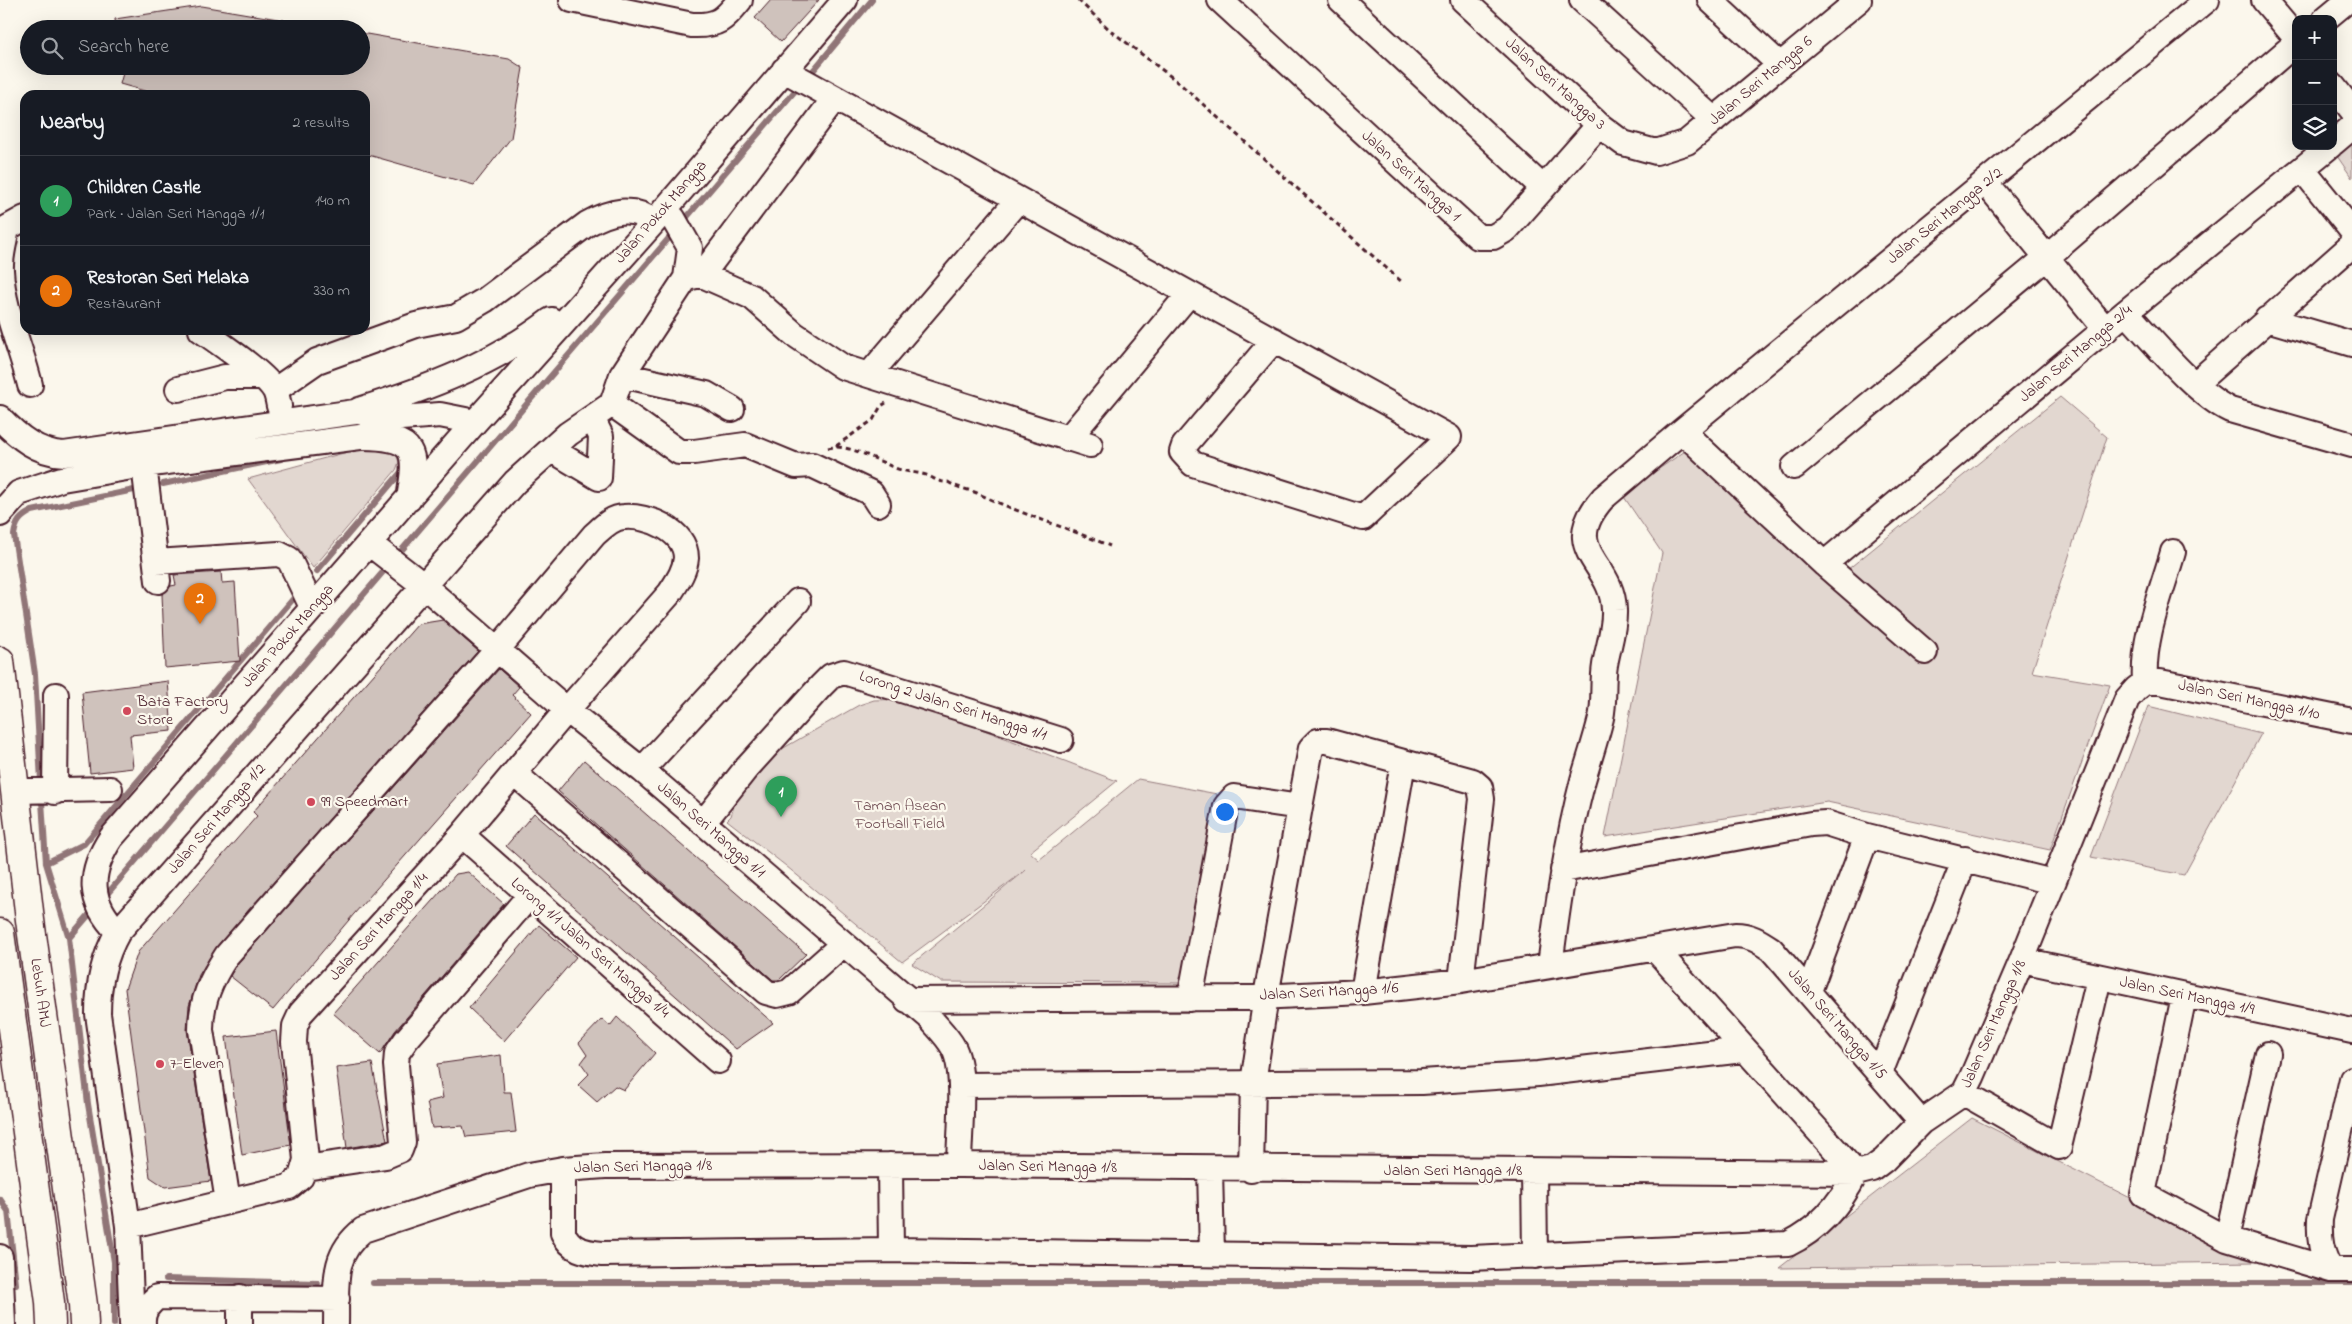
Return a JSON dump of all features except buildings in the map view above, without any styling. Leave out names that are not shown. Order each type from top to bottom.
[{"type":"highway","name":"Lebuh AMJ","points":[[0,661],[30,920],[84,1305],[84,1324]]},
{"type":"highway","name":"Lebuh AMJ","points":[[0,934],[49,1292],[51,1324]]},
{"type":"street","points":[[572,0],[636,7],[692,25],[706,26],[717,23],[740,0]]},
{"type":"street","name":"Jalan Pokok Mangga","points":[[118,932],[102,912],[93,882],[99,857],[111,838],[312,607],[376,549],[409,499],[600,282],[669,222],[798,78],[844,0]]},
{"type":"street","name":"Jalan Seri Mangga 1","points":[[1220,0],[1478,237],[1493,237],[1507,229],[1598,125]]},
{"type":"street","points":[[1341,0],[1542,187]]},
{"type":"street","name":"Jalan Seri Mangga 3","points":[[1463,0],[1598,125],[1623,143],[1656,152]]},
{"type":"street","points":[[1582,0],[1714,120]]},
{"type":"street","points":[[1710,0],[1780,64]]},
{"type":"street","name":"Jalan Seri Mangga 6","points":[[1656,152],[1687,142],[1860,0]]},
{"type":"street","name":"Jalan Seri Mangga 2/2","points":[[1550,966],[1563,870],[1583,780],[1601,717],[1604,672],[1614,610],[1611,590],[1589,554],[1584,539],[1586,524],[1592,510],[1603,498],[1682,431],[2207,0]]},
{"type":"street","points":[[2264,0],[2292,33]]},
{"type":"street","points":[[2330,15],[2348,0]]},
{"type":"street","points":[[1794,467],[2046,258],[2292,45]]},
{"type":"street","points":[[798,78],[834,100],[1274,340],[1450,437],[1363,518],[1193,464],[1182,452],[1184,446],[1274,340]]},
{"type":"street","points":[[2337,91],[2352,110]]},
{"type":"street","points":[[834,100],[694,276],[622,375],[612,404],[679,452],[694,452],[744,445],[796,466],[812,465],[871,493],[878,504]]},
{"type":"street","points":[[2337,140],[2352,127]]},
{"type":"street","name":"Jalan Seri Mangga 2/4","points":[[1824,564],[2126,312],[2326,150]]},
{"type":"street","points":[[2303,170],[2352,231]]},
{"type":"street","points":[[1985,182],[2106,330]]},
{"type":"street","points":[[869,375],[1018,200]]},
{"type":"street","points":[[178,389],[225,377],[269,384],[344,350],[416,325],[456,317],[484,300],[587,224],[601,216],[617,211],[629,211],[669,222],[690,248],[694,276]]},
{"type":"street","points":[[20,221],[7,228],[0,269],[18,323],[30,386]]},
{"type":"street","points":[[2195,384],[2352,245]]},
{"type":"street","points":[[694,276],[752,298],[794,334],[836,363],[1079,442],[1189,294]]},
{"type":"street","points":[[355,412],[416,392],[476,367],[526,339],[600,282]]},
{"type":"street","points":[[2126,312],[2195,384],[2219,405],[2230,410],[2352,445]]},
{"type":"street","points":[[2267,319],[2352,344]]},
{"type":"street","points":[[209,335],[241,359],[269,384],[284,422]]},
{"type":"street","points":[[622,375],[706,394],[732,409]]},
{"type":"street","name":"Jalan Seri Mangga 1/2","points":[[132,1324],[128,1226],[98,1014],[101,973],[107,951],[118,932],[515,482],[568,434],[612,404]]},
{"type":"street","points":[[0,418],[19,436],[35,446],[50,453],[64,454],[355,412],[376,412],[388,419],[440,415],[475,422]]},
{"type":"street","points":[[552,450],[599,478],[601,436],[592,418]]},
{"type":"street","points":[[0,514],[19,493],[62,479],[144,465],[360,436],[382,430],[388,419]]},
{"type":"street","points":[[1682,431],[1824,564],[1925,652]]},
{"type":"street","points":[[360,436],[388,437],[401,441],[409,449],[413,475],[409,499]]},
{"type":"street","points":[[144,465],[157,571],[279,554],[289,559],[312,607]]},
{"type":"street","name":"Jalan Seri Mangga 1/4","points":[[305,1168],[306,1160],[294,1042],[296,1026],[301,1013],[462,835],[567,710],[670,593],[681,576],[686,557],[680,538],[668,528],[640,519],[622,517],[608,523],[594,535],[497,650]]},
{"type":"street","name":"Jalan Seri Mangga 1/1","points":[[376,549],[423,585],[567,710],[642,770],[842,945],[929,1018],[954,1048],[959,1065],[961,1085],[959,1165]]},
{"type":"street","points":[[2145,682],[2146,644],[2173,552]]},
{"type":"street","points":[[642,770],[798,601]]},
{"type":"street","points":[[228,1202],[201,1030],[201,1012],[206,992],[227,955],[497,650]]},
{"type":"street","name":"Lorong 2 Jalan Seri Mangga 1/1","points":[[703,822],[745,770],[821,686],[831,676],[844,672],[1061,740]]},
{"type":"street","name":"Jalan Seri Mangga 1/10","points":[[2145,682],[2160,682],[2352,721]]},
{"type":"street","name":"Jalan Seri Mangga 1/8","points":[[337,1299],[338,1262],[344,1248],[363,1230],[529,1175],[563,1169],[614,1166],[959,1165],[1251,1170],[1856,1173],[1872,1169],[1884,1160],[1921,1122],[1964,1093],[2022,960],[2127,699],[2145,682]]},
{"type":"street","points":[[55,792],[56,695]]},
{"type":"street","points":[[1251,1170],[1253,1083],[1266,996],[1311,748],[1318,741],[1327,741],[1473,781],[1480,787],[1482,798],[1461,981]]},
{"type":"street","points":[[1363,992],[1403,763]]},
{"type":"street","points":[[514,773],[766,992],[777,995],[789,992],[842,945]]},
{"type":"street","points":[[16,791],[55,792],[110,789]]},
{"type":"street","points":[[1190,998],[1226,806],[1234,797],[1300,807]]},
{"type":"street","points":[[1563,870],[1811,824],[1826,823],[1867,836],[2054,882]]},
{"type":"street","name":"Lorong 1/1 Jalan Seri Mangga 1/4","points":[[462,835],[718,1061]]},
{"type":"street","points":[[1809,991],[1867,836]]},
{"type":"street","points":[[1880,1073],[1965,859]]},
{"type":"street","points":[[128,1226],[289,1187],[301,1177],[305,1168],[386,1156],[400,1150],[403,1142],[396,1065],[397,1053],[442,996],[530,895]]},
{"type":"street","name":"Jalan Seri Mangga 1/6","points":[[907,1000],[1190,998],[1363,992],[1461,981],[1746,935]]},
{"type":"street","name":"Jalan Seri Mangga 1/5","points":[[1746,935],[1756,938],[1771,949],[1921,1122]]},
{"type":"street","points":[[563,1169],[563,1233],[567,1241],[576,1249],[602,1254],[891,1250],[1471,1258],[1788,1244],[1826,1218],[1840,1203],[1856,1173],[1743,1050],[1655,949]]},
{"type":"street","name":"Jalan Seri Mangga 1/9","points":[[2022,960],[2352,1031]]},
{"type":"street","points":[[1964,1093],[2059,1147],[2099,978]]},
{"type":"street","points":[[2184,996],[2143,1194],[2227,1239],[2341,1270]]},
{"type":"street","points":[[961,1085],[1422,1082],[1483,1079],[1743,1050]]},
{"type":"street","points":[[2227,1239],[2268,1054]]},
{"type":"street","points":[[2341,1270],[2322,1255],[2320,1219],[2352,1079]]},
{"type":"street","points":[[890,1165],[891,1250]]},
{"type":"street","points":[[1210,1169],[1212,1254]]},
{"type":"street","points":[[1534,1171],[1535,1256]]},
{"type":"street","points":[[0,1257],[2,1310]]},
{"type":"street","points":[[143,1324],[142,1317],[146,1307],[157,1296],[337,1299],[336,1324]]},
{"type":"street","points":[[240,1297],[240,1324]]},
{"type":"path","points":[[1078,0],[1110,30],[1178,82],[1402,282]]},
{"type":"path","points":[[796,466],[816,448],[823,450],[836,446],[873,420],[881,406],[907,387]]},
{"type":"path","points":[[836,446],[888,463],[894,468],[925,475],[942,483],[948,482],[956,487],[973,492],[1041,521],[1076,531],[1110,546]]},
{"type":"green space","points":[[2352,143],[2352,178],[2337,156]]},
{"type":"green space","points":[[2060,397],[2107,437],[2032,672],[2110,685],[2050,850],[1827,802],[1605,837],[1662,553],[1622,494],[1694,445],[1847,570]]},
{"type":"green space","points":[[373,445],[380,446],[396,454],[399,462],[396,470],[313,568],[248,479]]},
{"type":"green space","name":"Taman Asean Football Field","points":[[903,699],[1117,781],[1030,852],[1039,860],[1138,779],[1217,794],[1182,983],[941,982],[912,964],[1026,870],[902,962],[727,820],[731,816],[745,770],[859,705],[874,700]]},
{"type":"green space","points":[[2148,706],[2261,734],[2184,875],[2091,857]]},
{"type":"green space","points":[[1972,1118],[2257,1262],[1779,1268]]},
{"type":"waterway","points":[[807,78],[872,0]]},
{"type":"waterway","points":[[681,224],[800,85]]},
{"type":"waterway","points":[[102,900],[675,231]]},
{"type":"waterway","points":[[163,484],[281,459]]},
{"type":"waterway","points":[[317,571],[402,471],[403,465]]},
{"type":"waterway","points":[[41,781],[35,674],[14,535],[16,527],[19,520],[32,511],[134,490]]},
{"type":"waterway","points":[[46,863],[84,844],[299,592]]},
{"type":"waterway","points":[[42,801],[46,863],[69,938],[88,1104],[114,1262],[114,1324]]},
{"type":"waterway","points":[[69,938],[94,909]]},
{"type":"waterway","points":[[0,1199],[8,1211],[16,1284]]},
{"type":"waterway","points":[[166,1279],[318,1283]]},
{"type":"waterway","points":[[373,1283],[2352,1283]]},
{"type":"place","name":"Restoran Seri Melaka","points":[[200,624]]},
{"type":"place","name":"Bata Factory Store","points":[[127,711]]},
{"type":"place","name":"99 Speedmart","points":[[311,802]]},
{"type":"place","name":"Children Castle","points":[[781,817]]},
{"type":"place","name":"7-Eleven","points":[[160,1064]]}]
